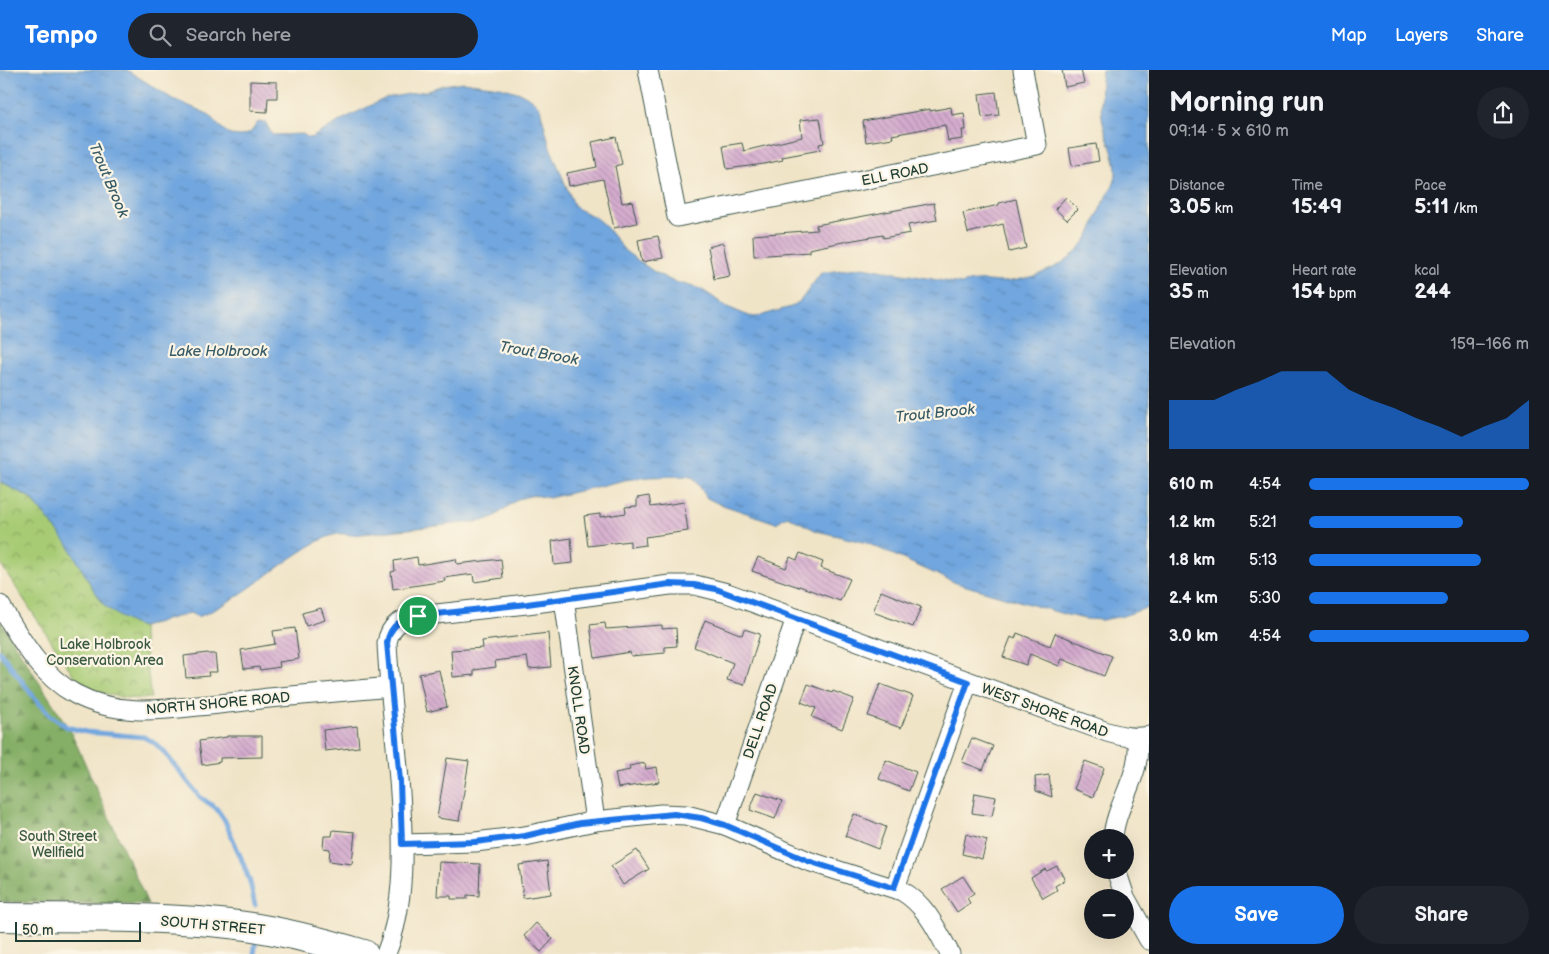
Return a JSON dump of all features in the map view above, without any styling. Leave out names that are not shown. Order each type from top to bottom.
[{"type":"main road","name":"SOUTH STREET","points":[[0,917],[160,920],[228,924],[284,933],[364,954]]},
{"type":"street","name":"ELL ROAD","points":[[648,70],[677,217],[1037,145],[1023,70]]},
{"type":"street","name":"WEST SHORE ROAD","points":[[390,687],[388,636],[394,627],[403,620],[418,616],[564,600],[670,584],[694,585],[716,589],[1107,732],[1126,738],[1143,737]]},
{"type":"street","name":"KNOLL ROAD","points":[[564,600],[594,821]]},
{"type":"street","name":"NORTH SHORE ROAD","points":[[0,605],[31,652],[52,677],[75,693],[93,702],[114,708],[150,711],[390,687]]},
{"type":"street","name":"DELL ROAD","points":[[725,825],[796,618]]},
{"type":"street","points":[[894,888],[968,682]]},
{"type":"street","points":[[386,954],[400,901],[402,844],[400,781],[390,687]]},
{"type":"street","points":[[1114,829],[1116,819],[1137,760],[1138,744],[1143,737]]},
{"type":"street","points":[[402,844],[459,844],[525,836],[594,821],[674,814],[701,818],[725,825],[808,861],[894,888],[909,895],[921,906],[950,954]]},
{"type":"street","points":[[1119,879],[1125,896],[1149,940]]},
{"type":"green space","name":"Lake Holbrook Conservation Area","points":[[0,482],[31,498],[67,543],[105,606],[133,624],[142,627],[151,698],[113,696],[78,682],[0,563]]},
{"type":"green space","name":"South Street Wellfield","points":[[0,621],[71,732],[148,904],[0,902]]},
{"type":"water","name":"Lake Holbrook","points":[[0,70],[127,70],[171,98],[208,114],[230,135],[241,136],[251,132],[258,122],[266,123],[272,135],[303,134],[311,138],[345,118],[386,98],[426,91],[443,85],[463,82],[500,87],[521,93],[533,100],[540,108],[550,147],[574,205],[595,217],[606,227],[625,251],[653,271],[672,281],[701,289],[725,306],[756,317],[791,307],[800,301],[821,273],[863,267],[961,284],[974,281],[1003,282],[1027,278],[1061,263],[1071,256],[1088,237],[1102,204],[1115,181],[1114,159],[1102,117],[1102,70],[1149,70],[1149,607],[1123,616],[1102,620],[1067,615],[956,583],[867,543],[817,531],[787,516],[776,523],[717,503],[707,498],[694,478],[686,476],[625,480],[549,498],[534,495],[518,499],[494,517],[483,521],[353,535],[332,535],[284,563],[236,597],[198,617],[190,613],[142,627],[133,624],[105,606],[67,543],[31,498],[0,482]]},
{"type":"building","points":[[1062,70],[1081,70],[1084,83],[1065,87]]},
{"type":"building","points":[[250,81],[277,82],[277,98],[268,98],[267,112],[250,111]]},
{"type":"building","points":[[996,92],[999,115],[982,117],[979,94]]},
{"type":"building","points":[[951,107],[952,115],[964,113],[966,130],[962,130],[963,139],[948,141],[945,125],[892,135],[893,138],[866,142],[863,121]]},
{"type":"building","points":[[820,118],[824,143],[819,144],[820,150],[782,157],[783,160],[764,164],[727,169],[723,146],[742,143],[744,151],[802,137],[800,120]]},
{"type":"building","points":[[616,137],[622,164],[615,166],[622,203],[632,201],[637,223],[614,228],[603,179],[569,186],[567,173],[597,167],[592,142]]},
{"type":"building","points":[[1096,144],[1099,161],[1072,166],[1069,148]]},
{"type":"building","points":[[1066,197],[1078,209],[1067,220],[1055,209]]},
{"type":"building","points":[[1016,199],[1026,248],[1009,252],[1003,224],[968,233],[963,213]]},
{"type":"building","points":[[934,203],[937,220],[908,225],[910,233],[883,238],[883,235],[848,241],[809,249],[809,252],[754,256],[753,235],[817,230],[816,225]]},
{"type":"building","points":[[658,236],[663,258],[642,262],[638,240]]},
{"type":"building","points":[[723,243],[730,276],[714,279],[708,247]]},
{"type":"building","points":[[649,496],[651,507],[684,502],[688,531],[645,537],[646,545],[630,547],[630,541],[588,546],[584,516],[600,514],[600,517],[626,513],[625,507],[637,506],[637,498]]},
{"type":"building","points":[[571,538],[573,563],[554,565],[552,541]]},
{"type":"building","points":[[800,553],[823,562],[821,568],[850,579],[840,601],[752,571],[758,557],[786,568],[790,557],[797,560]]},
{"type":"building","points":[[417,557],[418,565],[456,559],[457,564],[501,559],[503,578],[474,582],[473,574],[444,578],[445,581],[393,589],[391,572],[395,571],[394,561]]},
{"type":"building","points":[[881,591],[921,607],[913,627],[873,612]]},
{"type":"building","points":[[321,608],[325,620],[306,626],[302,613]]},
{"type":"building","points":[[705,620],[742,635],[744,629],[760,634],[744,685],[727,680],[733,663],[694,647]]},
{"type":"building","points":[[605,623],[606,629],[662,625],[662,629],[676,628],[677,646],[665,647],[665,653],[631,656],[630,652],[595,658],[590,625]]},
{"type":"building","points":[[295,628],[299,659],[279,662],[280,667],[260,670],[259,667],[244,669],[241,650],[275,644],[273,631]]},
{"type":"building","points":[[548,633],[551,667],[529,669],[527,657],[495,661],[496,667],[474,670],[474,675],[453,677],[451,650],[483,648],[482,641]]},
{"type":"building","points":[[1017,633],[1050,646],[1055,633],[1112,656],[1104,676],[1062,659],[1059,666],[1030,654],[1026,665],[1003,657],[1011,637],[1015,639]]},
{"type":"building","points":[[215,654],[217,672],[208,672],[209,676],[186,678],[184,656]]},
{"type":"building","points":[[439,670],[447,707],[427,712],[419,674]]},
{"type":"building","points":[[808,684],[854,699],[842,729],[812,717],[816,708],[801,702]]},
{"type":"building","points":[[880,684],[913,696],[901,728],[868,716]]},
{"type":"building","points":[[357,726],[359,747],[325,751],[323,730]]},
{"type":"building","points":[[227,736],[262,736],[262,757],[220,758],[220,762],[202,765],[199,741]]},
{"type":"building","points":[[972,738],[993,746],[983,770],[962,762]]},
{"type":"building","points":[[447,758],[469,761],[459,821],[437,818]]},
{"type":"building","points":[[886,760],[916,772],[909,791],[879,779]]},
{"type":"building","points":[[1085,761],[1104,768],[1093,797],[1074,789]]},
{"type":"building","points":[[645,763],[646,769],[657,767],[659,782],[618,788],[615,773],[630,770],[629,766]]},
{"type":"building","points":[[1049,775],[1052,797],[1036,791],[1035,777]]},
{"type":"building","points":[[757,792],[782,801],[775,819],[750,810]]},
{"type":"building","points":[[975,793],[996,797],[992,816],[972,813]]},
{"type":"building","points":[[854,814],[886,827],[878,849],[845,836]]},
{"type":"building","points":[[333,830],[355,832],[352,864],[329,861],[330,849],[323,848],[324,836],[332,836]]},
{"type":"building","points":[[966,834],[987,840],[982,859],[962,854]]},
{"type":"building","points":[[637,850],[649,869],[623,885],[611,866]]},
{"type":"building","points":[[547,861],[551,894],[523,898],[519,865]]},
{"type":"building","points":[[439,862],[480,864],[479,896],[467,895],[467,899],[451,899],[451,896],[437,896]]},
{"type":"building","points":[[1057,866],[1065,880],[1055,886],[1057,890],[1043,898],[1031,878],[1045,869],[1047,871]]},
{"type":"building","points":[[963,876],[974,893],[967,898],[970,903],[957,912],[942,889]]},
{"type":"building","points":[[536,923],[553,939],[541,952],[524,936]]},
{"type":"waterway","points":[[0,652],[33,696],[50,715],[67,727],[86,732],[144,737],[155,743],[200,797],[216,808],[225,821],[250,882],[255,905]]},
{"type":"waterway","points":[[254,954],[256,941]]},
{"type":"route","points":[[670,584],[694,585],[716,589],[968,682],[894,888],[808,861],[725,825],[686,815],[661,814],[580,823],[525,836],[475,842],[402,844],[400,781],[387,643],[388,636],[398,623],[418,616],[527,604],[670,584]]},
{"type":"water label","name":"Trout Brook","points":[[109,180]]},
{"type":"water label","name":"Trout Brook","points":[[539,353]]},
{"type":"water label","name":"Trout Brook","points":[[935,413]]}]
